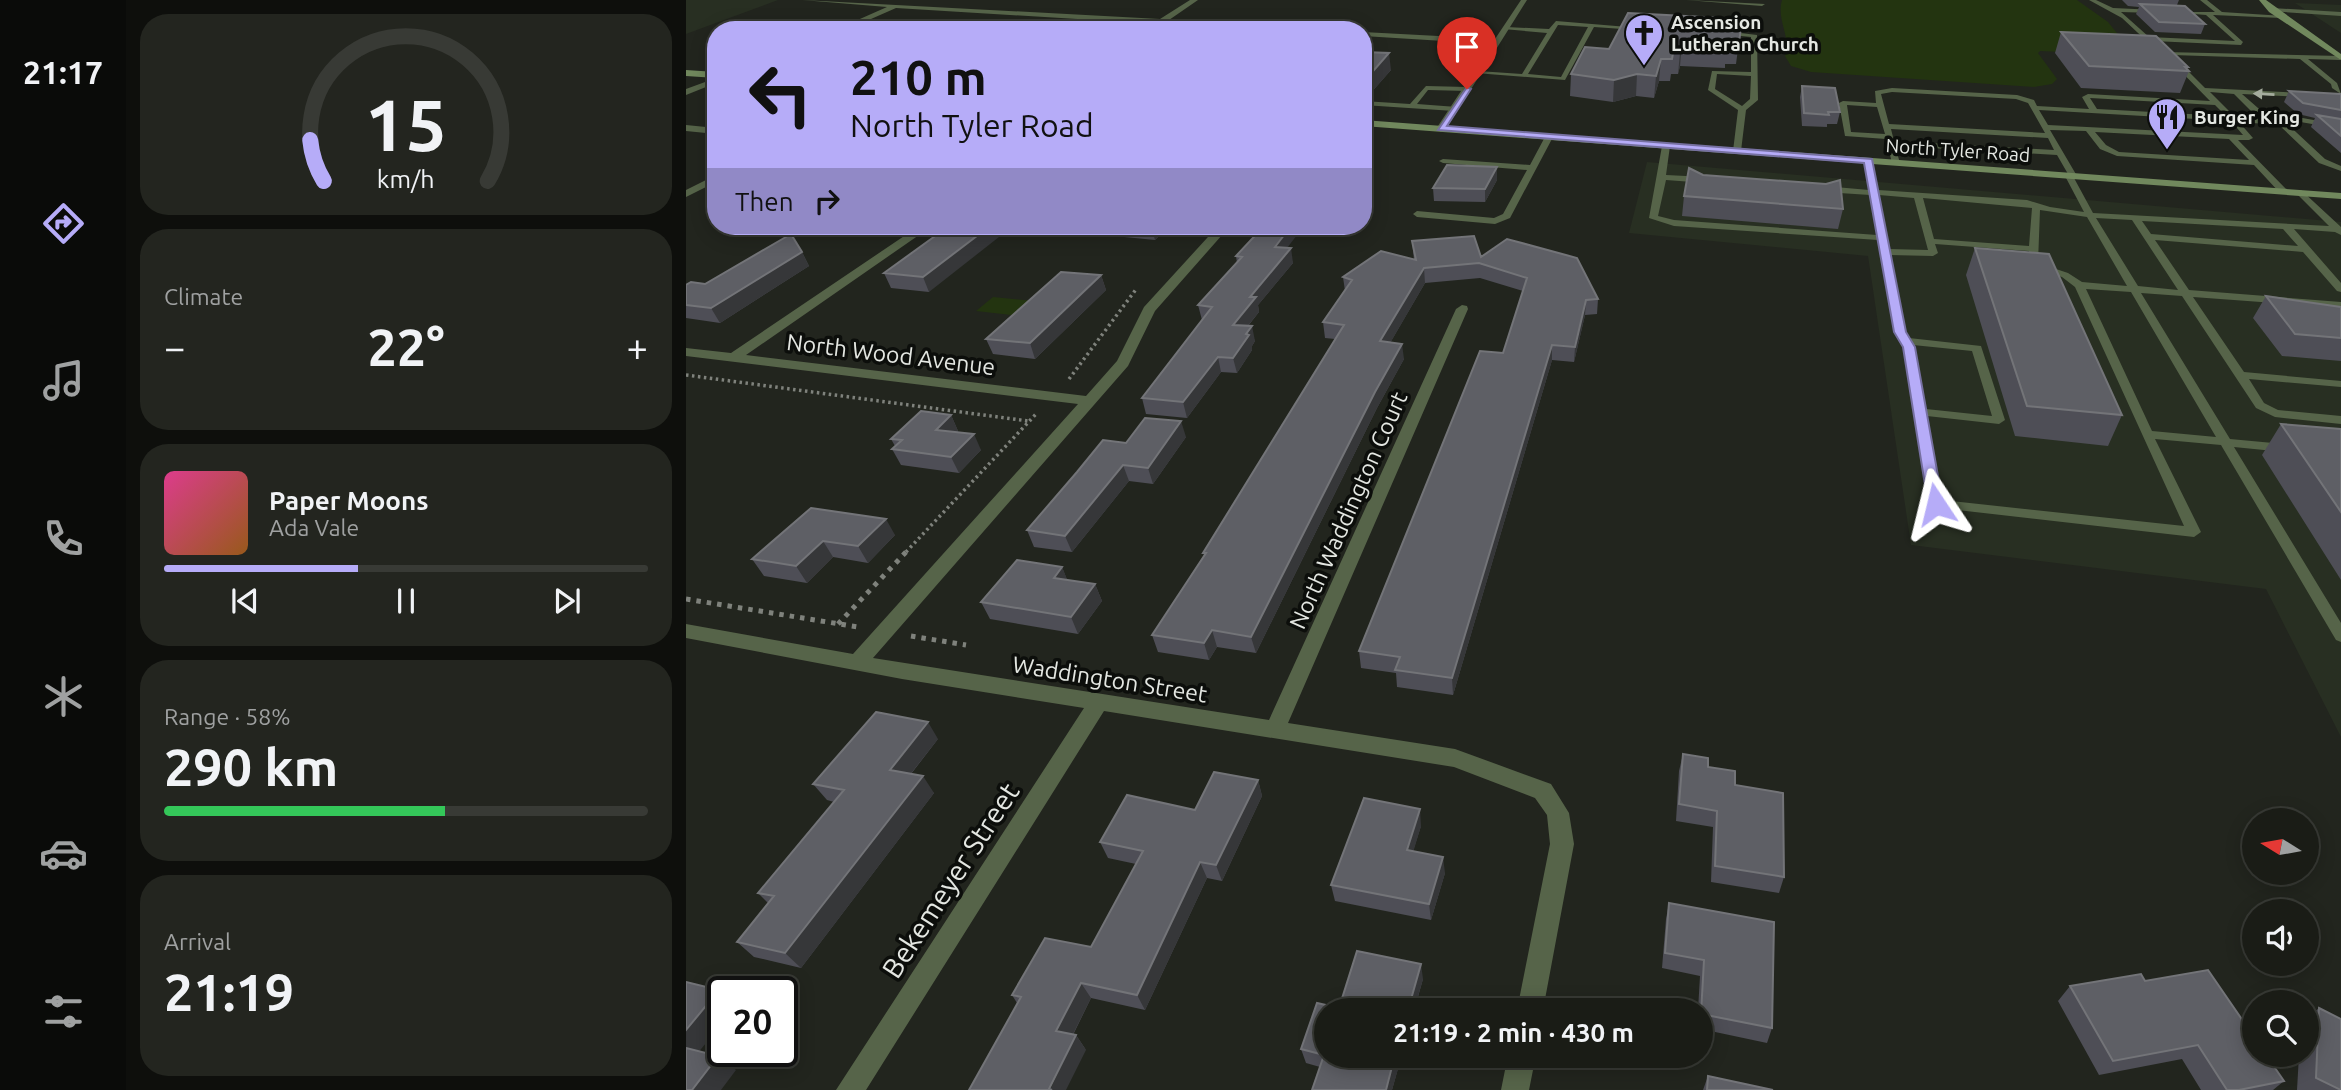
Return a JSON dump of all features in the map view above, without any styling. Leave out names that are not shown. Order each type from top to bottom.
[{"type":"main road","points":[[2262,0],[2341,60]]},
{"type":"main road","points":[[686,73],[707,74]]},
{"type":"main road","name":"North Tyler Road","points":[[1372,124],[2341,195]]},
{"type":"street","points":[[805,0],[1162,21],[1195,0]]},
{"type":"street","points":[[1441,129],[1524,0]]},
{"type":"street","points":[[860,21],[896,5]]},
{"type":"street","points":[[1372,35],[1498,42]]},
{"type":"street","points":[[686,92],[707,84]]},
{"type":"street","points":[[686,128],[707,130]]},
{"type":"street","points":[[686,194],[707,183]]},
{"type":"street","points":[[733,358],[913,235]]},
{"type":"street","points":[[857,663],[1123,363],[1149,310],[1216,235]]},
{"type":"street","name":"North Waddington Court","points":[[1275,730],[1462,309]]},
{"type":"street","name":"North Wood Avenue","points":[[686,352],[1090,401]]},
{"type":"street","name":"Waddington Street","points":[[688,633],[857,663],[1455,758],[1543,791],[1558,813],[1562,844],[1533,998]]},
{"type":"street","name":"Bekemeyer Street","points":[[850,1090],[1099,702]]},
{"type":"street","points":[[1515,1090],[1519,1068]]},
{"type":"lane","points":[[1689,0],[1762,4]]},
{"type":"lane","points":[[2092,0],[2099,6],[2110,9],[2281,16]]},
{"type":"lane","points":[[2203,0],[2221,14]]},
{"type":"lane","points":[[2110,9],[2124,17],[2156,49],[2166,53],[2341,60]]},
{"type":"lane","points":[[2272,10],[2341,14]]},
{"type":"lane","points":[[2146,39],[2241,43],[2208,13]]},
{"type":"lane","points":[[1524,76],[1556,23],[1646,29]]},
{"type":"lane","points":[[1478,73],[1563,79],[1592,25]]},
{"type":"lane","points":[[1506,29],[1552,31]]},
{"type":"lane","points":[[1714,33],[1754,35],[1754,100],[1742,109],[1737,151]]},
{"type":"lane","points":[[2045,127],[2249,138],[2166,53]]},
{"type":"lane","points":[[2303,58],[2335,84],[2334,87],[2341,95]]},
{"type":"lane","points":[[1742,109],[1711,90],[1714,72],[1754,74]]},
{"type":"lane","points":[[1412,106],[1426,88],[1467,89]]},
{"type":"lane","points":[[1896,163],[1877,92],[1892,90],[2017,97],[2031,102],[2091,215],[2223,442],[2335,617],[2341,636]]},
{"type":"lane","points":[[2204,90],[2341,95]]},
{"type":"lane","points":[[2236,92],[2262,113],[2341,127]]},
{"type":"lane","points":[[2095,111],[2086,97],[2216,103]]},
{"type":"lane","points":[[1881,106],[1843,103],[1848,134],[1890,140],[2060,153]]},
{"type":"lane","points":[[1372,104],[1454,109]]},
{"type":"lane","points":[[2034,108],[2276,122],[2285,126],[2322,161],[2341,169]]},
{"type":"lane","points":[[1886,126],[2050,136]]},
{"type":"lane","points":[[2088,129],[2103,147],[2117,154],[2256,163]]},
{"type":"lane","points":[[1417,214],[1496,221],[1507,216],[1549,137]]},
{"type":"lane","points":[[2232,138],[2283,191]]},
{"type":"lane","points":[[1666,146],[1653,218],[1702,225],[1883,237]]},
{"type":"lane","points":[[1443,161],[1532,168]]},
{"type":"lane","points":[[1868,161],[1900,332],[1909,347],[1936,504],[2194,532],[2079,285]]},
{"type":"lane","points":[[1662,177],[1715,181]]},
{"type":"lane","points":[[1808,188],[2038,206],[2091,215],[2339,231]]},
{"type":"lane","points":[[2301,192],[2339,231]]},
{"type":"lane","points":[[1885,252],[1933,253],[1919,196]]},
{"type":"lane","points":[[2038,206],[2035,209],[2033,265],[2064,275],[2079,285],[2341,304]]},
{"type":"lane","points":[[2134,216],[2265,410],[2341,420]]},
{"type":"lane","points":[[2286,226],[2341,289]]},
{"type":"lane","points":[[2148,237],[2306,249]]},
{"type":"lane","points":[[1930,241],[2033,249]]},
{"type":"lane","points":[[1905,341],[1977,348],[1999,420],[1920,412]]},
{"type":"lane","points":[[2240,375],[2341,384]]},
{"type":"lane","points":[[2147,434],[2302,450]]},
{"type":"path","points":[[838,624],[1079,369],[1118,307],[1144,280]]},
{"type":"path","points":[[686,375],[1029,421]]},
{"type":"path","points":[[686,599],[967,645]]},
{"type":"shaded area","points":[[686,0],[778,0],[721,21],[707,21],[707,26],[686,34]]},
{"type":"shaded area","points":[[2295,3],[2341,5],[2341,33]]},
{"type":"shaded area","points":[[1647,162],[2341,222],[2341,737],[2266,589],[1911,545],[1868,256],[1629,233]]},
{"type":"green space","points":[[1782,0],[2077,0],[2108,22],[2125,43],[2108,54],[2040,51],[2038,53],[2057,79],[2052,84],[2034,87],[1811,72],[1791,66],[1785,56],[1787,42],[1781,15]]},
{"type":"green space","points":[[993,297],[1044,302],[1028,317],[976,311]]},
{"type":"building","points":[[2140,4],[2185,6],[2205,24],[2159,22]]},
{"type":"building","points":[[1628,13],[1742,19],[1739,43],[1728,43],[1727,47],[1682,45],[1680,53],[1673,53],[1672,59],[1661,59],[1656,76],[1637,74],[1614,80],[1571,74],[1585,47],[1609,49]]},
{"type":"building","points":[[2061,32],[2156,36],[2189,71],[2089,66]]},
{"type":"building","points":[[1372,52],[1389,53],[1372,72]]},
{"type":"building","points":[[1802,86],[1835,88],[1840,112],[1828,112],[1829,115],[1804,113]]},
{"type":"building","points":[[2289,91],[2341,94],[2341,110],[2303,103]]},
{"type":"building","points":[[2317,115],[2341,119],[2341,136]]},
{"type":"building","points":[[1447,165],[1497,167],[1485,189],[1433,188]]},
{"type":"building","points":[[1689,168],[1703,175],[1826,184],[1840,180],[1843,209],[1684,196]]},
{"type":"building","points":[[789,235],[802,252],[711,308],[686,305],[686,285],[691,282],[705,284]]},
{"type":"building","points":[[937,235],[978,235],[923,277],[884,273]]},
{"type":"building","points":[[1256,235],[1284,235],[1275,247],[1291,248],[1250,297],[1256,297],[1233,325],[1252,326],[1233,358],[1218,357],[1183,402],[1142,398],[1212,307],[1198,305],[1242,257],[1236,256]]},
{"type":"building","points":[[1474,236],[1481,257],[1507,239],[1577,258],[1598,299],[1586,300],[1575,347],[1552,345],[1452,678],[1395,670],[1400,657],[1359,651],[1480,351],[1503,353],[1527,278],[1479,263],[1424,268],[1380,341],[1402,344],[1251,637],[1212,630],[1204,643],[1152,635],[1206,553],[1203,553],[1344,325],[1323,322],[1352,280],[1343,277],[1381,251],[1416,260],[1412,241]]},
{"type":"building","points":[[1975,248],[2049,254],[2122,415],[2027,406]]},
{"type":"building","points":[[1061,272],[1101,275],[1030,343],[986,339]]},
{"type":"building","points":[[2266,296],[2341,307],[2341,338],[2295,334]]},
{"type":"building","points":[[921,411],[951,415],[936,430],[974,434],[951,457],[892,449],[902,440],[891,439]]},
{"type":"building","points":[[1145,418],[1181,421],[1148,468],[1123,465],[1065,536],[1027,530],[1103,440],[1126,443]]},
{"type":"building","points":[[2281,424],[2341,429],[2341,512]]},
{"type":"building","points":[[811,508],[886,519],[858,546],[823,541],[796,566],[752,559]]},
{"type":"building","points":[[1017,560],[1062,567],[1054,578],[1095,584],[1071,617],[981,602]]},
{"type":"building","points":[[876,712],[928,722],[890,770],[923,776],[785,953],[737,942],[774,896],[758,893],[844,790],[813,784]]},
{"type":"building","points":[[1683,754],[1708,758],[1708,767],[1735,771],[1735,785],[1783,793],[1784,877],[1715,866],[1717,811],[1679,804]]},
{"type":"building","points":[[1214,772],[1258,780],[1216,865],[1200,862],[1137,995],[1081,983],[1056,1031],[1076,1035],[1049,1089],[1052,1090],[969,1090],[1021,997],[1012,995],[1045,938],[1091,947],[1143,851],[1100,842],[1127,795],[1195,810]]},
{"type":"building","points":[[1364,798],[1420,809],[1407,850],[1443,857],[1429,904],[1331,885]]},
{"type":"building","points":[[1669,903],[1774,922],[1772,1028],[1713,1016],[1713,998],[1702,998],[1704,960],[1665,953]]},
{"type":"building","points":[[1357,951],[1421,964],[1411,998],[1342,998]]},
{"type":"building","points":[[2208,970],[2242,1020],[2242,1067],[2274,1067],[2284,1081],[2227,1090],[2198,1045],[2113,1061],[2070,986],[2141,974],[2145,981]]},
{"type":"building","points":[[686,982],[707,987],[707,1005],[686,1030]]},
{"type":"building","points":[[2319,1008],[2341,1019],[2341,1090],[2316,1078],[2316,1067],[2319,1067]]},
{"type":"building","points":[[1314,1012],[1314,1052],[1301,1049]]},
{"type":"building","points":[[686,1048],[707,1053],[707,1067],[710,1067],[692,1090],[686,1090]]},
{"type":"building","points":[[1320,1068],[1392,1068],[1386,1090],[1312,1090]]},
{"type":"building","points":[[1708,1076],[1773,1090],[1707,1090]]},
{"type":"place","name":"Ascension Lutheran Church","points":[[1644,67]]},
{"type":"place","name":"Burger King","points":[[2167,151]]},
{"type":"route","points":[[1467,89],[1441,129],[1868,161],[1900,332],[1909,347],[1936,504]]}]
